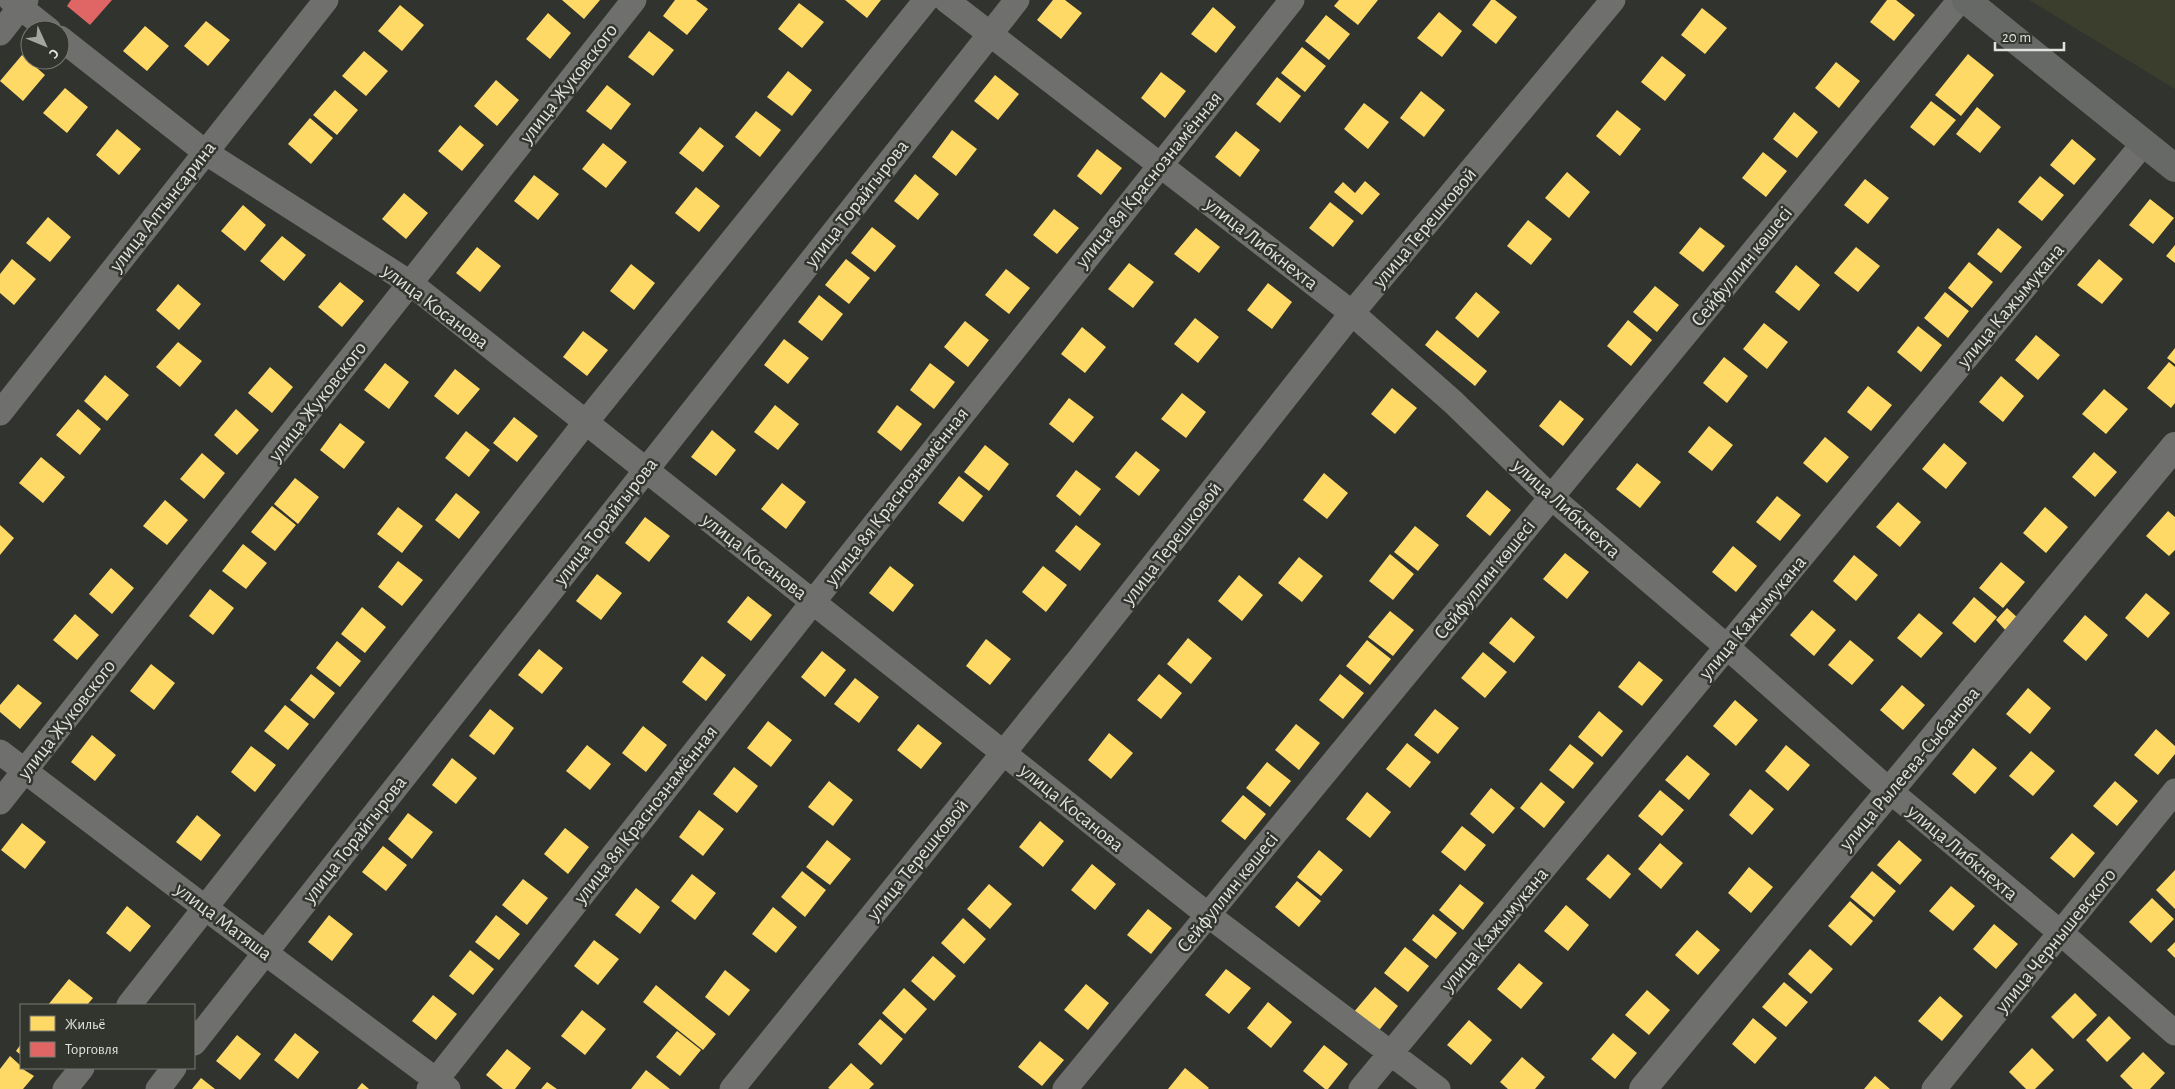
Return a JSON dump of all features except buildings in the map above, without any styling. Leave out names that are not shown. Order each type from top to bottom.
[{"type":"main road","points":[[1966,0],[2175,168]]},
{"type":"street","name":"улица Алтынсарина","points":[[0,414],[326,0]]},
{"type":"street","name":"улица Жуковского","points":[[0,802],[634,0]]},
{"type":"street","points":[[130,1004],[586,422],[926,0]]},
{"type":"street","name":"улица Либкнехта","points":[[946,0],[1352,313],[1453,402],[1551,497],[1728,647],[1890,792],[2061,933],[2175,1033]]},
{"type":"street","name":"улица Торайгырова","points":[[195,1042],[1017,0]]},
{"type":"street","name":"улица 8я Краснознамённая","points":[[438,1086],[813,602],[1292,0]]},
{"type":"street","name":"улица Терешковой","points":[[732,1089],[1080,658],[1352,313],[1613,0]]},
{"type":"street","name":"Сейфуллин көшесі","points":[[1065,1089],[1960,0]]},
{"type":"street","points":[[0,33],[19,2],[39,20]]},
{"type":"street","name":"улица Косанова","points":[[70,46],[205,152],[410,283],[1208,915],[1438,1089]]},
{"type":"street","name":"улица Кажымукана","points":[[1361,1089],[2143,144]]},
{"type":"street","name":"улица Рылеева-Сыбанова","points":[[1643,1089],[2175,446]]},
{"type":"street","name":"улица Матяша","points":[[0,752],[265,952],[438,1086]]},
{"type":"street","name":"улица Чернышевского","points":[[1934,1089],[2175,791]]},
{"type":"street","points":[[65,1089],[81,1069]]},
{"type":"street","points":[[158,1089],[173,1069]]},
{"type":"green space","points":[[2029,0],[2175,0],[2175,89]]}]
